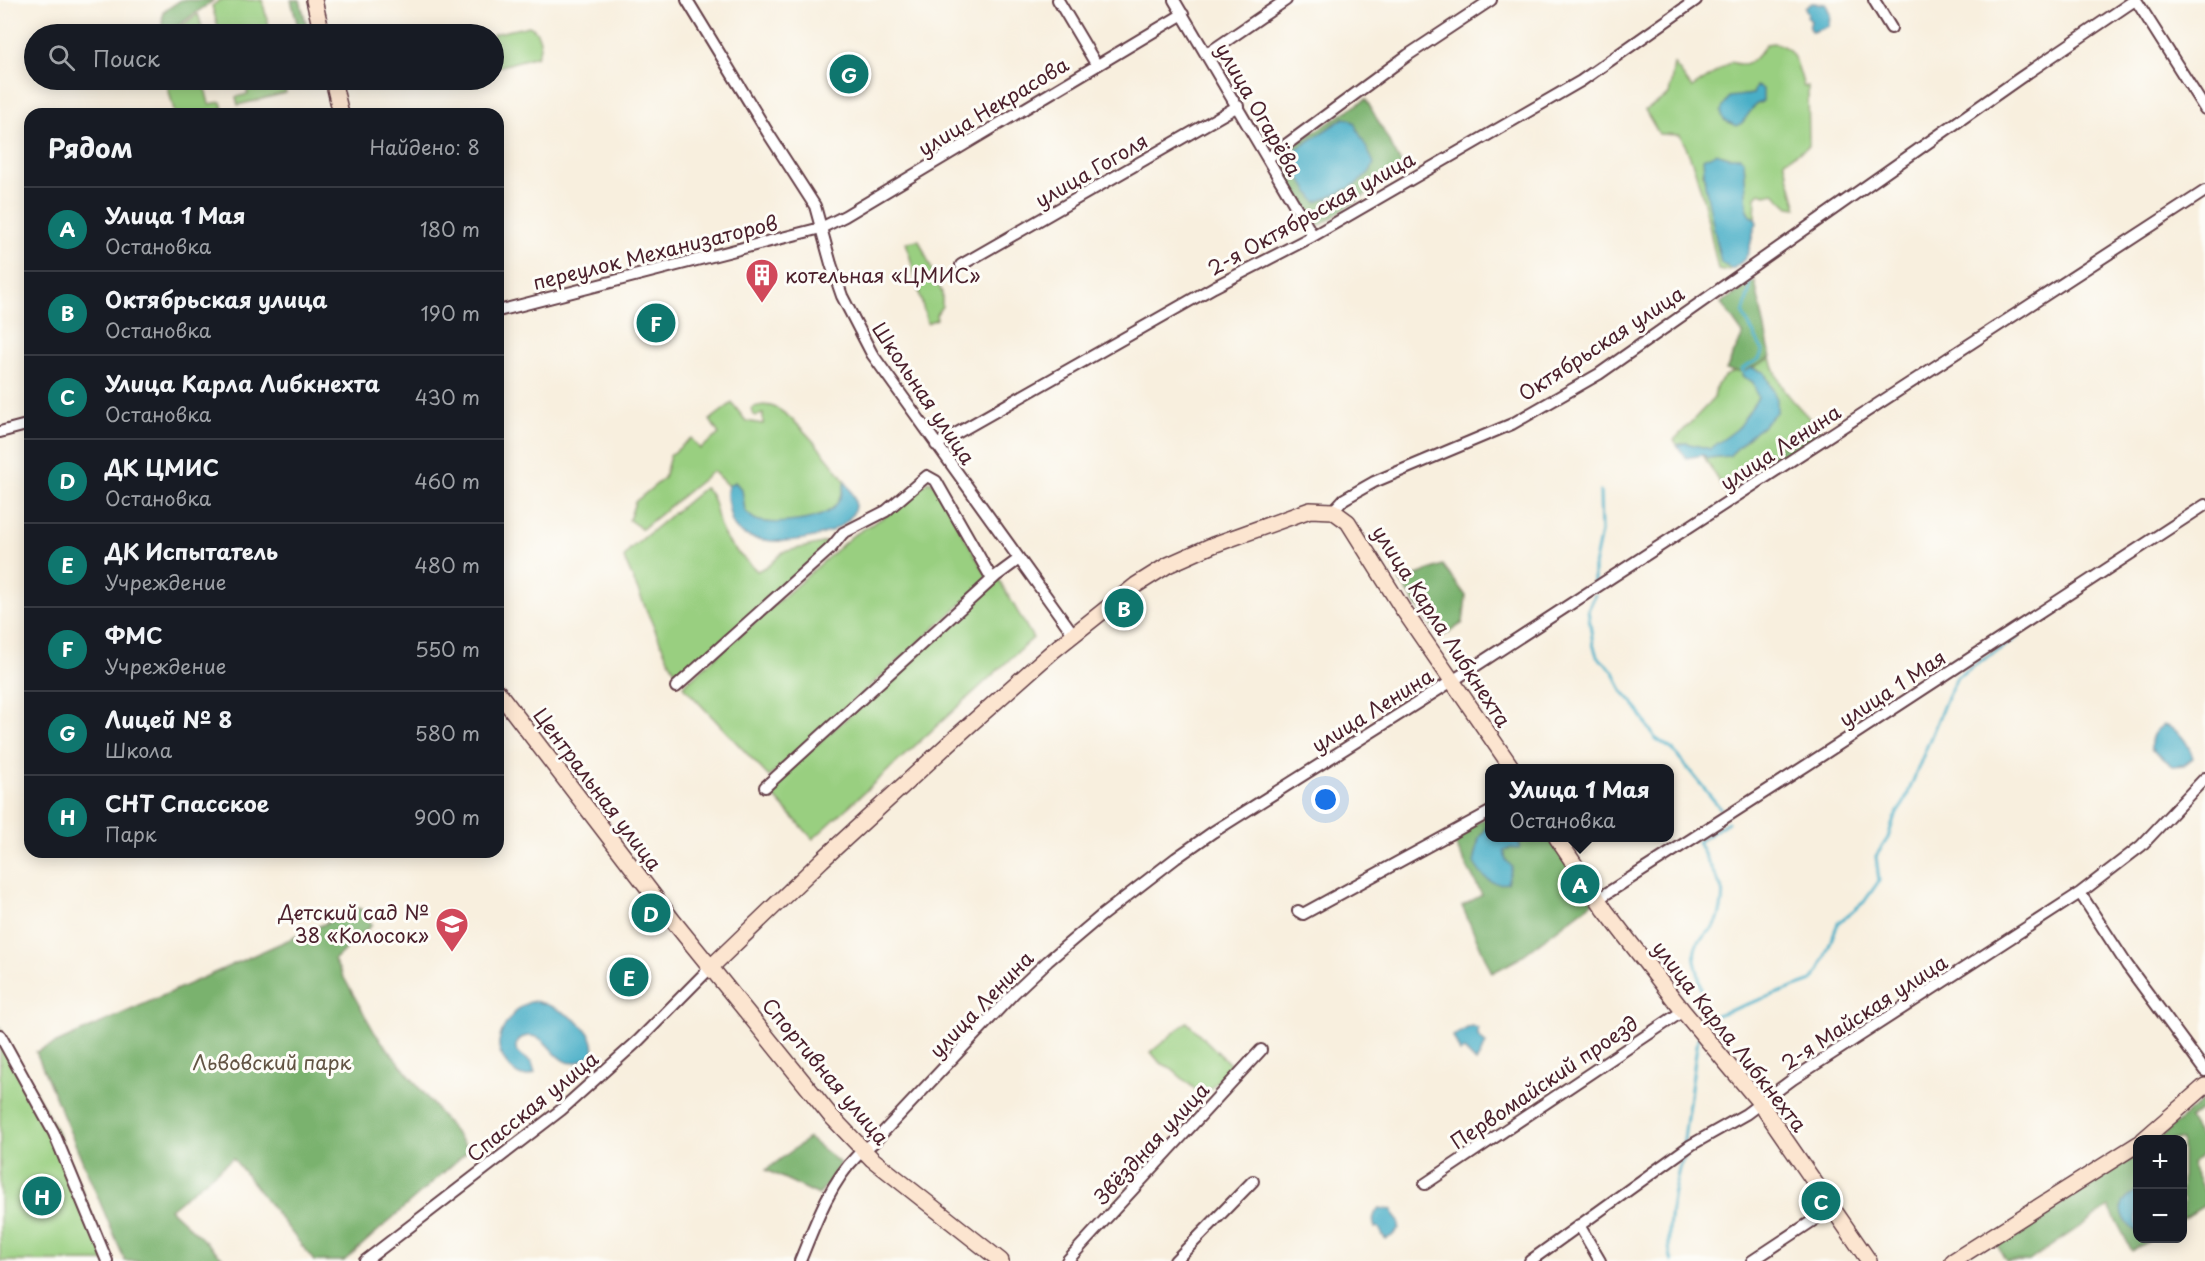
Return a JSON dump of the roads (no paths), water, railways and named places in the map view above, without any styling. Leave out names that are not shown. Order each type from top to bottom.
[{"type":"street","points":[[314,0],[320,24]]},
{"type":"street","name":"Школьная улица","points":[[687,0],[818,212],[842,296],[861,337],[878,365],[1074,634]]},
{"type":"street","points":[[1058,0],[1096,64]]},
{"type":"street","name":"улица Огарёва","points":[[1174,0],[1313,236]]},
{"type":"street","points":[[1207,54],[1286,0]]},
{"type":"street","points":[[1268,158],[1408,55],[1491,0]]},
{"type":"street","name":"2-я Октябрьская улица","points":[[936,445],[1214,287],[1313,236],[1581,81],[1696,0]]},
{"type":"street","points":[[1874,0],[1891,28]]},
{"type":"street","points":[[2135,0],[2205,109]]},
{"type":"street","name":"Октябрьская улица","points":[[1333,511],[1344,499],[1374,482],[1512,424],[1599,374],[2020,78],[2135,0]]},
{"type":"street","name":"улица Некрасова","points":[[821,228],[845,216],[1183,14]]},
{"type":"street","points":[[335,90],[340,108]]},
{"type":"street","name":"улица Гоголя","points":[[961,265],[1238,106]]},
{"type":"street","name":"улица Ленина","points":[[800,1261],[836,1186],[850,1164],[874,1143],[1014,993],[1094,922],[1158,872],[1213,832],[1452,681],[2205,191]]},
{"type":"street","name":"переулок Механизаторов","points":[[504,309],[821,228]]},
{"type":"street","points":[[0,432],[24,426]]},
{"type":"street","points":[[676,687],[831,548],[843,533],[885,511],[927,476],[936,481],[992,579]]},
{"type":"street","name":"улица 1 Мая","points":[[1598,899],[2205,505]]},
{"type":"street","points":[[711,967],[917,772],[1030,671],[1136,585],[1168,564],[1288,516],[1310,510],[1333,511]]},
{"type":"street","name":"улица Карла Либкнехта","points":[[1333,511],[1348,522],[1362,541],[1402,608],[1509,764]]},
{"type":"street","points":[[765,787],[992,579],[1019,559]]},
{"type":"street","name":"Центральная улица","points":[[504,700],[711,967]]},
{"type":"street","name":"2-я Майская улица","points":[[1530,1261],[1691,1145],[1727,1125],[1802,1073],[2080,893],[2141,846],[2205,778]]},
{"type":"street","points":[[1298,911],[1303,914],[1485,815]]},
{"type":"street","name":"улица Карла Либкнехта","points":[[1560,842],[1598,899],[1683,1011],[1760,1103],[1869,1261]]},
{"type":"street","points":[[2080,893],[2127,964],[2205,1071]]},
{"type":"street","name":"Спортивная улица","points":[[711,967],[814,1096],[864,1151],[889,1174],[1000,1261]]},
{"type":"street","name":"Спасская улица","points":[[365,1261],[561,1110],[639,1040],[711,967]]},
{"type":"street","name":"Первомайский проезд","points":[[1425,1184],[1683,1011]]},
{"type":"street","points":[[0,1035],[54,1133],[107,1261]]},
{"type":"street","name":"Звёздная улица","points":[[1067,1261],[1261,1050]]},
{"type":"street","points":[[2149,1135],[2205,1086]]},
{"type":"street","points":[[1953,1261],[2133,1147]]},
{"type":"street","points":[[1175,1261],[1253,1181]]},
{"type":"street","points":[[1752,1261],[1832,1208]]},
{"type":"street","points":[[1579,1225],[1600,1261]]},
{"type":"water","points":[[1812,3],[1826,4],[1830,14],[1829,26],[1812,32],[1809,28],[1811,21],[1807,17],[1808,13],[1805,8]]},
{"type":"water","points":[[1756,86],[1763,89],[1763,101],[1755,105],[1742,123],[1736,126],[1724,120],[1721,110],[1729,97],[1753,94]]},
{"type":"water","points":[[1344,118],[1354,123],[1374,163],[1371,170],[1359,182],[1317,202],[1289,162],[1292,152]]},
{"type":"water","points":[[1716,153],[1728,157],[1740,157],[1744,161],[1747,211],[1757,223],[1747,254],[1732,269],[1721,263],[1705,185],[1703,159]]},
{"type":"water","points":[[1751,368],[1764,372],[1777,399],[1777,411],[1729,456],[1708,458],[1703,455],[1686,458],[1677,445],[1686,443],[1710,449],[1737,429],[1758,398],[1753,382],[1742,376],[1743,372]]},
{"type":"water","points":[[845,481],[855,502],[852,515],[840,526],[823,534],[803,539],[761,540],[745,535],[732,522],[727,492],[728,486],[735,482],[742,490],[745,511],[752,517],[764,522],[785,522],[808,519],[828,512],[838,501]]},
{"type":"water","points":[[2163,725],[2179,733],[2189,747],[2193,758],[2184,765],[2173,766],[2151,749],[2153,735]]},
{"type":"water","points":[[1485,829],[1485,842],[1520,842],[1519,849],[1511,848],[1504,851],[1506,860],[1512,867],[1507,883],[1492,882],[1480,872],[1474,863],[1479,838]]},
{"type":"water","points":[[535,1001],[564,1013],[583,1026],[593,1044],[593,1053],[578,1062],[567,1062],[557,1056],[545,1042],[526,1036],[519,1040],[516,1048],[517,1052],[532,1063],[535,1073],[524,1076],[513,1071],[500,1052],[500,1036],[507,1022],[517,1010]]},
{"type":"water","points":[[1471,1026],[1478,1028],[1478,1036],[1486,1044],[1476,1062],[1464,1050],[1460,1052],[1453,1036]]},
{"type":"water","points":[[2133,1194],[2133,1229],[2122,1212],[2126,1200]]},
{"type":"water","points":[[1379,1208],[1393,1210],[1399,1222],[1399,1228],[1386,1239],[1374,1225],[1375,1213]]},
{"type":"waterway","points":[[1743,372],[1742,369],[1759,359],[1763,351],[1743,314],[1750,288],[1749,280]]},
{"type":"waterway","points":[[1594,583],[1594,566],[1601,532],[1600,492]]},
{"type":"waterway","points":[[1595,595],[1588,610],[1597,656],[1614,672],[1622,691],[1634,704],[1655,738],[1673,750],[1720,808]]},
{"type":"waterway","points":[[1728,822],[1698,842],[1722,889],[1722,904],[1717,921],[1712,929],[1699,940],[1695,950],[1703,1020],[1812,981],[1819,971],[1838,923],[1864,902],[1879,881],[1876,856],[1888,838],[1894,818],[1904,803],[1957,677],[2018,637]]},
{"type":"waterway","points":[[1683,1146],[1698,1038]]},
{"type":"waterway","points":[[1672,1261],[1669,1241],[1670,1216],[1679,1169],[1685,1156]]},
{"type":"place","name":"Лицей № 8","points":[[849,74]]},
{"type":"place","name":"котельная «ЦМИС»","points":[[762,304]]},
{"type":"place","name":"ФМС","points":[[656,323]]},
{"type":"place","name":"Октябрьская улица","points":[[1124,608]]},
{"type":"place","name":"Улица 1 Мая","points":[[1580,884]]},
{"type":"place","name":"ДК ЦМИС","points":[[651,913]]},
{"type":"place","name":"Детский сад № 38 «Колосок»","points":[[452,953]]},
{"type":"place","name":"ДК Испытатель","points":[[629,977]]},
{"type":"place","name":"СНТ Спасское","points":[[42,1196]]},
{"type":"place","name":"Улица Карла Либкнехта","points":[[1821,1201]]},
{"type":"park label","name":"Львовский парк","points":[[272,1062]]}]
